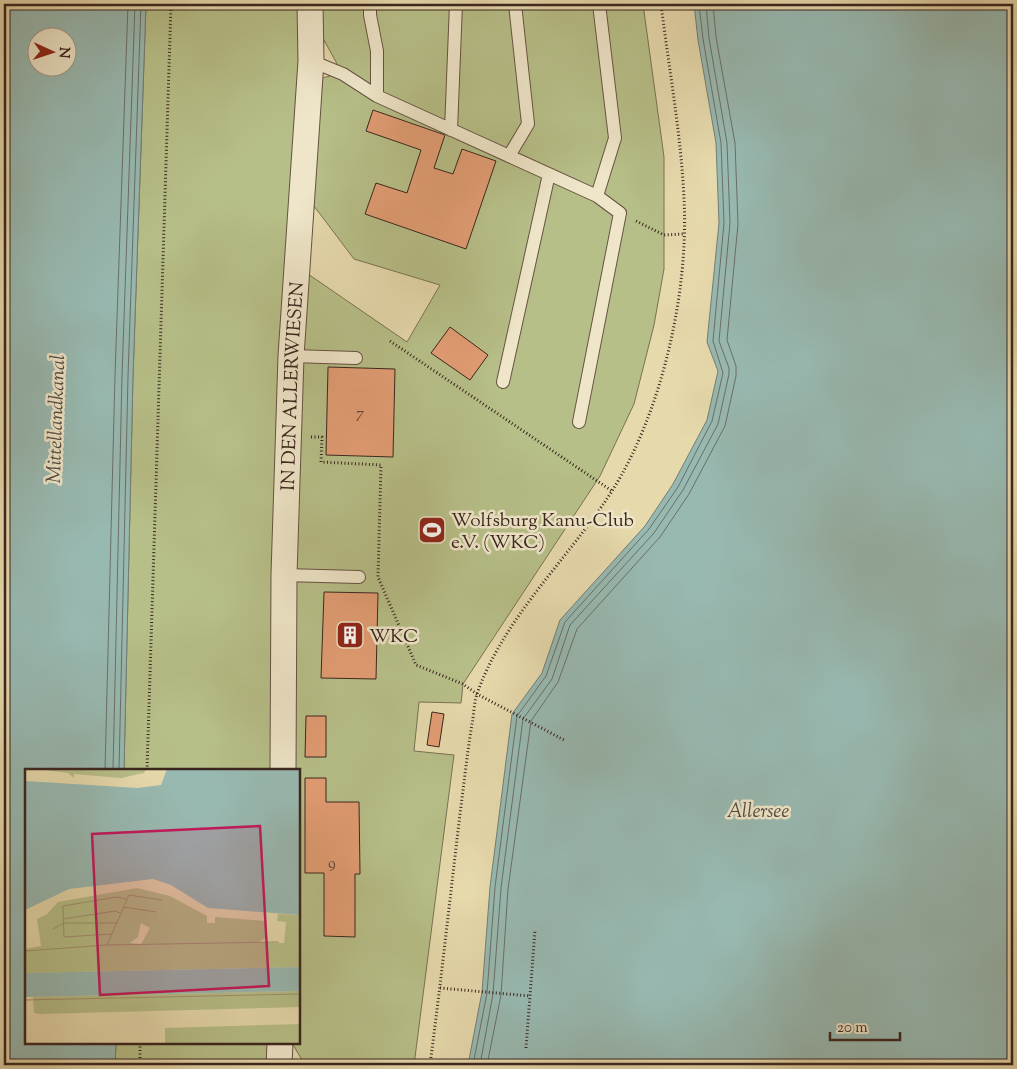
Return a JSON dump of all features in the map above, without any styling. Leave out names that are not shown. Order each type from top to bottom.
[{"type":"street","name":"IN DEN ALLERWIESEN","points":[[283,769],[284,575],[291,356],[311,61],[310,4]]},
{"type":"street","points":[[279,1065],[280,1044]]},
{"type":"lane","points":[[370,4],[370,15],[377,51],[378,96]]},
{"type":"lane","points":[[451,130],[456,4]]},
{"type":"lane","points":[[509,156],[528,124],[515,4]]},
{"type":"lane","points":[[598,196],[615,138],[599,4]]},
{"type":"lane","points":[[311,61],[342,74],[378,96],[598,196],[620,213],[579,422]]},
{"type":"lane","points":[[503,382],[549,174]]},
{"type":"lane","points":[[291,356],[356,358]]},
{"type":"lane","points":[[284,575],[359,577]]},
{"type":"path","points":[[147,769],[171,4]]},
{"type":"path","points":[[430,1065],[467,757],[477,694],[491,661],[514,623],[612,491],[650,412],[669,347],[678,302],[684,234],[684,199],[680,149],[661,4]]},
{"type":"path","points":[[620,213],[664,235],[684,234]]},
{"type":"path","points":[[390,341],[612,491]]},
{"type":"path","points":[[289,436],[322,437],[321,462],[381,465],[378,577],[416,664],[463,684],[477,694],[564,740]]},
{"type":"path","points":[[526,1048],[534,930]]},
{"type":"path","points":[[440,988],[530,996]]},
{"type":"path","points":[[140,1044],[140,1065]]},
{"type":"green space","points":[[146,4],[643,4],[664,157],[664,269],[654,325],[634,404],[600,476],[463,684],[461,703],[419,702],[414,751],[454,755],[414,1065],[350,1065],[302,1060],[293,1044],[300,1044],[300,769],[124,769],[133,376]],"holes":[[[324,40],[342,73],[321,78]],[[314,206],[354,259],[440,285],[407,342],[308,274]]]},
{"type":"green space","points":[[116,1044],[269,1044],[269,1065],[115,1065]]},
{"type":"water","name":"Mittellandkanal","points":[[4,4],[146,4],[133,376],[124,769],[25,769],[25,1044],[116,1044],[115,1065],[4,1065]]},
{"type":"water","name":"Allersee","points":[[694,4],[1013,4],[1013,1065],[468,1065],[482,992],[490,887],[512,714],[542,673],[560,620],[645,526],[673,484],[707,420],[718,371],[707,342],[719,223],[716,143],[698,40]]},
{"type":"building","points":[[373,110],[445,135],[434,168],[453,174],[462,149],[496,161],[466,249],[365,214],[376,183],[407,193],[421,150],[366,131]]},
{"type":"building","points":[[450,327],[488,355],[470,380],[431,353]]},
{"type":"building","points":[[328,367],[395,369],[393,457],[326,455]]},
{"type":"building","name":"WKC","points":[[324,592],[378,593],[376,679],[321,678]]},
{"type":"building","points":[[432,712],[444,714],[439,747],[427,745]]},
{"type":"building","points":[[306,716],[326,716],[326,757],[305,757]]},
{"type":"building","points":[[305,778],[326,778],[326,802],[359,802],[360,874],[355,874],[355,937],[324,936],[324,873],[305,873]]},
{"type":"place","name":"Wolfsburg Kanu-Club e.V. (WKC)","points":[[432,530]]},
{"type":"place","name":"WKC","points":[[350,635]]}]
